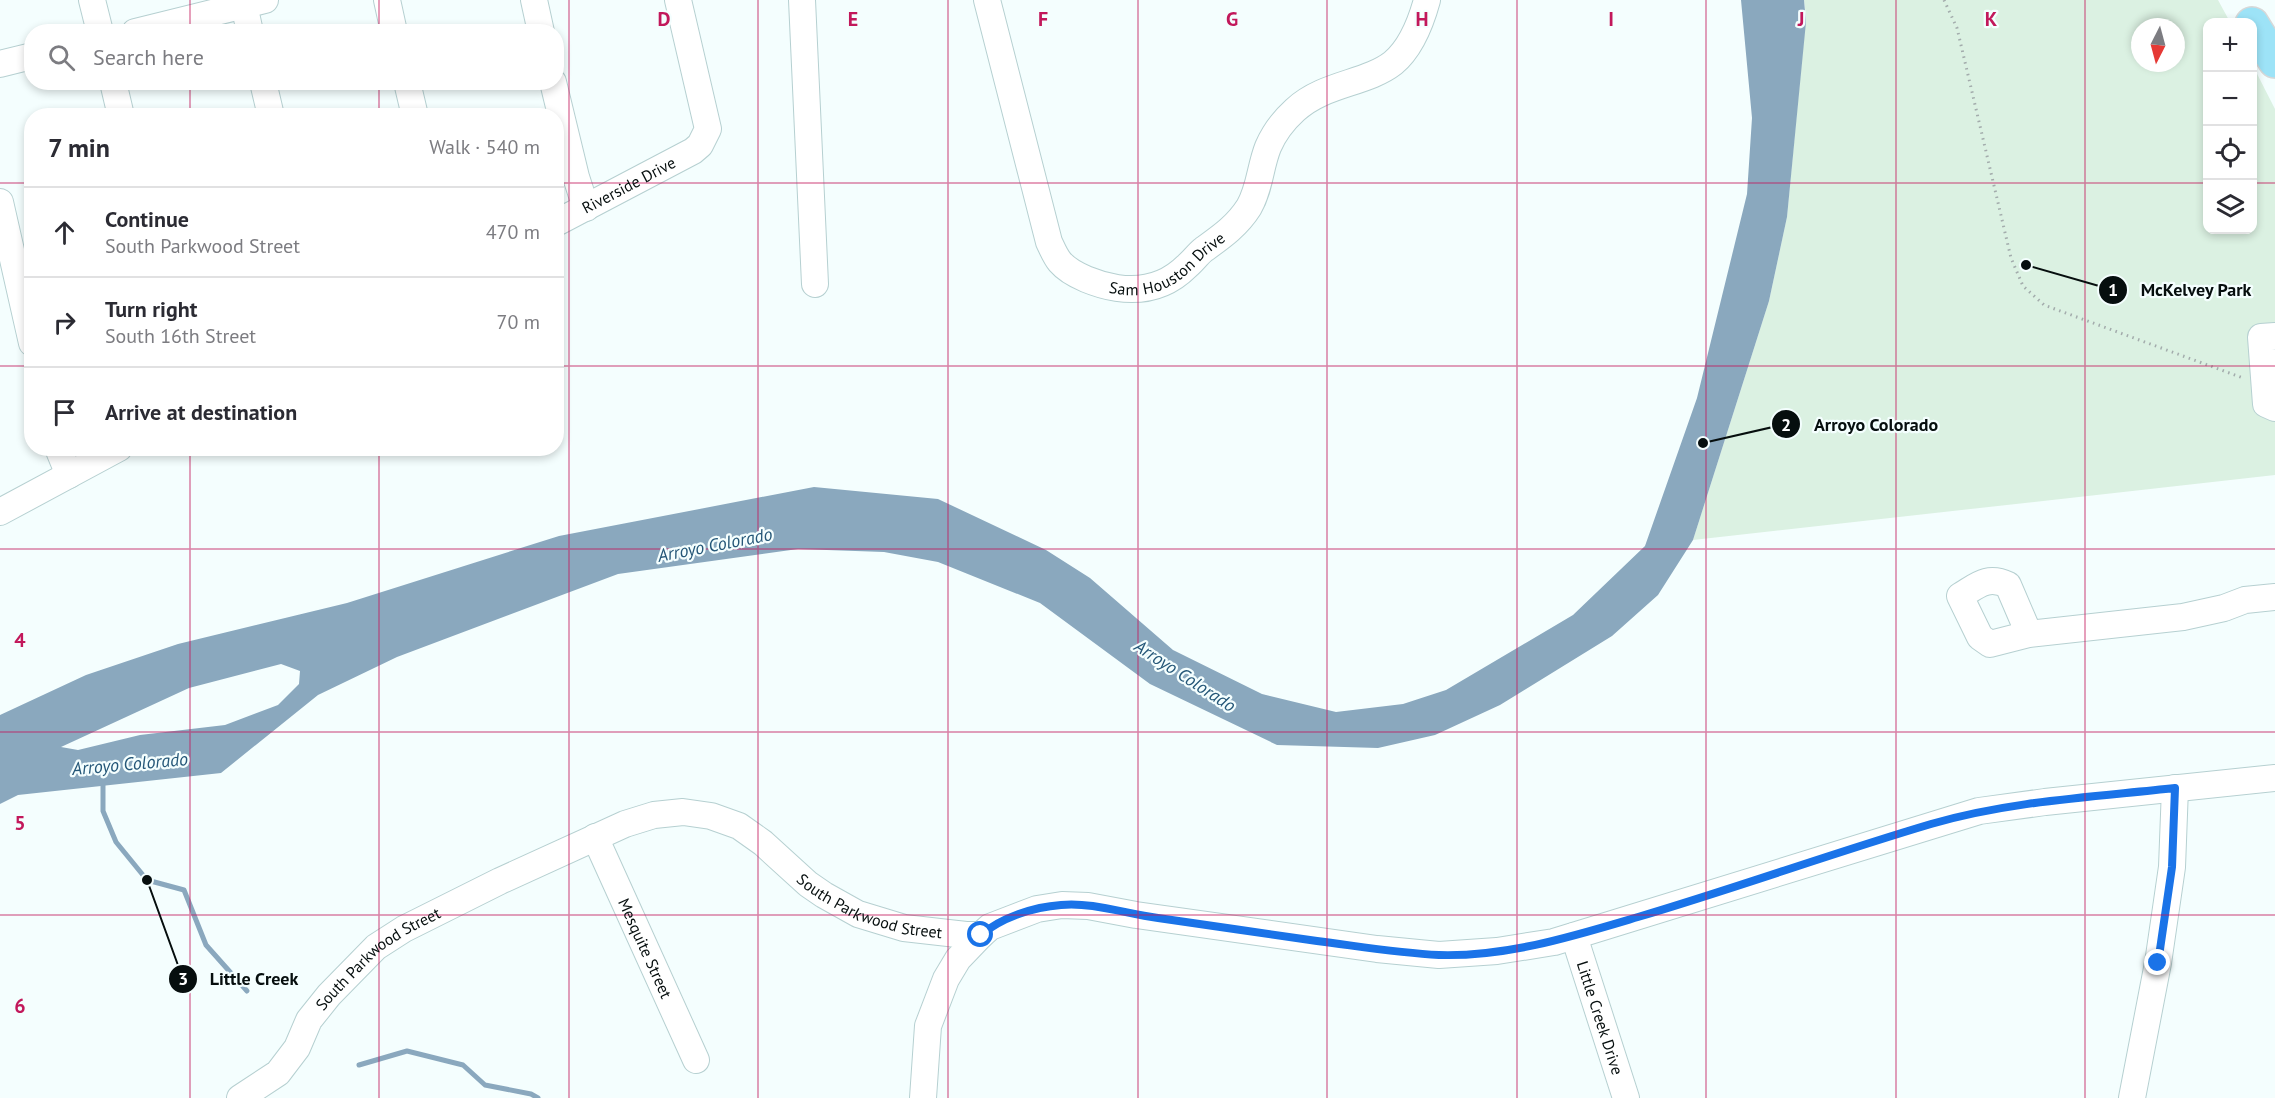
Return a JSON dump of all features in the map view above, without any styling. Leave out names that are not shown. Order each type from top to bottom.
[{"type":"main road","points":[[2238,0],[2249,18]]},
{"type":"main road","points":[[2257,31],[2275,61]]},
{"type":"street","points":[[92,0],[98,24]]},
{"type":"street","points":[[387,0],[392,24]]},
{"type":"street","points":[[534,0],[539,24]]},
{"type":"street","name":"Riverside Drive","points":[[564,220],[693,151],[700,145],[708,129],[678,0]]},
{"type":"street","points":[[802,0],[815,284]]},
{"type":"street","name":"Sam Houston Drive","points":[[987,0],[1049,242],[1059,262],[1074,274],[1111,287],[1130,290],[1150,288],[1169,281],[1202,251],[1220,240],[1248,208],[1257,190],[1268,146],[1280,126],[1296,109],[1315,96],[1393,63],[1416,31],[1427,0]]},
{"type":"street","points":[[166,24],[251,2],[250,24]]},
{"type":"street","points":[[0,64],[24,58]]},
{"type":"street","points":[[115,90],[119,108]]},
{"type":"street","points":[[265,90],[269,108]]},
{"type":"street","points":[[409,90],[413,108]]},
{"type":"street","points":[[556,90],[560,108]]},
{"type":"street","points":[[564,125],[586,208]]},
{"type":"street","points":[[0,202],[24,308]]},
{"type":"street","points":[[2275,336],[2261,337],[2266,404],[2275,408]]},
{"type":"street","points":[[61,456],[69,475]]},
{"type":"street","points":[[0,513],[104,456]]},
{"type":"street","points":[[2029,634],[2183,617],[2224,608],[2245,600],[2275,597]]},
{"type":"street","points":[[923,1098],[928,1026],[946,979],[958,959],[990,927],[1013,916],[1037,909],[1062,904],[1088,906],[1136,915],[1377,949],[1439,955],[1497,951],[1554,942],[1979,811],[2275,778]]},
{"type":"street","points":[[2132,1098],[2158,963],[2172,867],[2175,788]]},
{"type":"street","name":"South Parkwood Street","points":[[240,1098],[278,1073],[297,1048],[309,1020],[329,995],[376,947],[415,923],[595,837],[654,815],[683,812],[711,816],[739,826],[763,843],[808,884],[858,914],[913,930],[981,935]]},
{"type":"street","name":"Mesquite Street","points":[[595,837],[696,1060]]},
{"type":"street","name":"Little Creek Drive","points":[[1574,936],[1626,1098]]},
{"type":"path","points":[[1944,0],[1957,28],[2011,258],[2023,286],[2044,305],[2240,378]]},
{"type":"green space","points":[[1804,0],[2218,0],[2228,18],[2203,18],[2203,234],[2257,234],[2257,74],[2275,109],[2275,475],[1693,540],[1769,301],[1787,217],[1806,16]]},
{"type":"water","name":"Arroyo Colorado","points":[[1741,0],[1804,0],[1806,22],[1787,217],[1769,301],[1693,540],[1658,595],[1612,636],[1500,705],[1435,735],[1378,748],[1277,745],[1150,684],[1040,603],[938,562],[884,552],[798,549],[618,574],[397,657],[318,695],[221,773],[18,795],[0,804],[0,715],[86,675],[178,644],[347,603],[559,536],[814,487],[938,499],[1046,550],[1090,578],[1173,650],[1262,694],[1336,712],[1403,704],[1446,690],[1573,615],[1645,546],[1697,398],[1747,194],[1752,118]],"holes":[[[281,664],[300,671],[299,684],[278,705],[225,725],[140,735],[78,750],[61,747],[189,688]]]},
{"type":"waterway","points":[[103,781],[103,811],[116,842],[147,880],[184,890],[206,945],[247,991]]},
{"type":"waterway","points":[[359,1065],[407,1051],[463,1065],[485,1085],[531,1094],[538,1098]]},
{"type":"place","name":"McKelvey Park","points":[[2026,265]]},
{"type":"place","name":"Arroyo Colorado","points":[[1703,443]]},
{"type":"place","name":"Little Creek","points":[[147,880]]},
{"type":"route","points":[[981,935],[990,927],[1013,916],[1062,904],[1377,949],[1439,955],[1497,951],[1554,942],[1979,811],[2175,788],[2172,867],[2158,963]]}]
